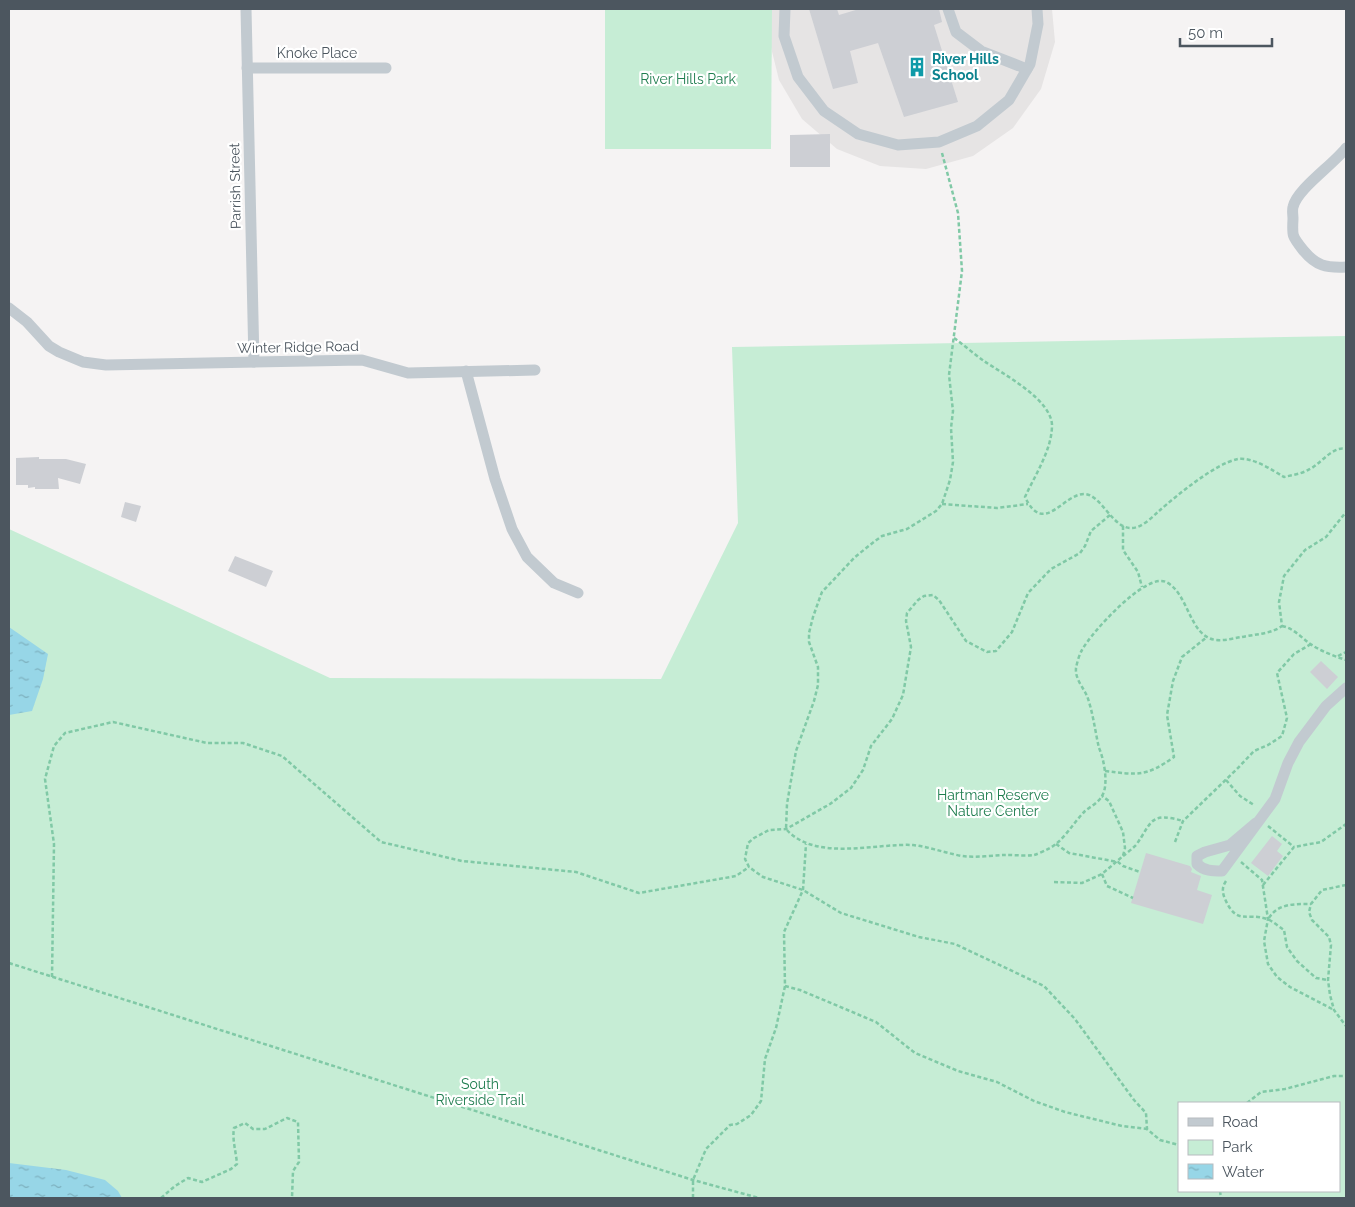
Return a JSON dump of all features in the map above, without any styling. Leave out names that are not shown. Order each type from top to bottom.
[{"type":"street","name":"Parrish Street","points":[[246,9],[254,362]]},
{"type":"street","points":[[785,9],[784,36],[798,77],[824,112],[858,134],[898,145],[939,142],[978,126],[1009,100],[1030,64],[1038,24],[1037,9]]},
{"type":"street","points":[[948,9],[956,32],[981,51],[1027,69]]},
{"type":"street","name":"Knoke Place","points":[[247,68],[386,68]]},
{"type":"street","points":[[1346,148],[1338,160],[1303,189],[1293,206],[1292,228],[1293,237],[1311,260],[1330,268],[1346,267]]},
{"type":"street","name":"Winter Ridge Road","points":[[9,308],[27,322],[49,346],[70,358],[106,365],[362,360],[408,372],[535,370]]},
{"type":"street","points":[[466,371],[495,479],[512,529],[527,557],[554,583],[578,593]]},
{"type":"street","points":[[1257,821],[1230,845],[1204,852],[1197,856],[1197,864],[1207,870],[1222,871],[1275,799],[1288,763],[1299,742],[1326,706],[1346,688]]},
{"type":"path","points":[[939,142],[958,213],[962,271],[949,375],[953,411],[951,428],[953,462],[950,480],[942,504],[936,511],[907,529],[882,536],[855,557],[822,592],[809,633],[818,667],[818,685],[796,751],[787,804],[786,829],[806,844],[850,848],[912,845],[963,856],[1033,855],[1056,844],[1102,796],[1105,771],[1087,696],[1076,676],[1076,667],[1082,650],[1115,611],[1142,587],[1158,580],[1167,582],[1180,594],[1195,624],[1207,637],[1216,640],[1232,639],[1275,631],[1284,625],[1311,644],[1346,660]]},
{"type":"path","points":[[954,338],[984,361],[1018,382],[1038,399],[1051,419],[1052,427],[1047,451],[1025,496],[1028,504],[1034,510],[1042,513],[1050,513],[1077,496],[1085,494],[1093,497],[1123,526],[1130,528],[1145,523],[1215,468],[1239,459],[1263,464],[1284,477],[1308,470],[1335,451],[1342,448],[1346,449]]},
{"type":"path","points":[[942,504],[997,508],[1028,504]]},
{"type":"path","points":[[1282,626],[1279,602],[1284,576],[1305,550],[1326,536],[1346,512]]},
{"type":"path","points":[[1110,515],[1091,531],[1080,553],[1051,569],[1028,593],[1012,632],[996,651],[987,652],[966,641],[939,600],[933,596],[924,596],[918,600],[907,613],[906,621],[911,648],[903,695],[892,719],[871,746],[863,770],[851,788],[830,804],[786,829],[769,830],[748,844],[745,859],[749,866],[763,877],[803,890],[841,913],[919,937],[955,944],[1044,986],[1075,1019],[1134,1100],[1146,1113],[1146,1129]]},
{"type":"path","points":[[1123,526],[1123,550],[1138,572],[1142,587]]},
{"type":"path","points":[[1105,771],[1136,775],[1160,767],[1174,757],[1168,715],[1173,681],[1182,657],[1207,637]]},
{"type":"path","points":[[1175,842],[1183,821],[1254,750],[1268,745],[1282,736],[1287,718],[1277,673],[1294,654],[1311,644]]},
{"type":"path","points":[[1336,657],[1346,652]]},
{"type":"path","points":[[52,977],[54,844],[45,779],[54,746],[64,733],[113,722],[207,743],[243,743],[282,756],[381,842],[462,861],[576,872],[639,893],[736,876],[749,866]]},
{"type":"path","points":[[1226,780],[1240,796],[1254,805]]},
{"type":"path","points":[[1102,796],[1109,801],[1123,832],[1125,848],[1123,856]]},
{"type":"path","points":[[1054,882],[1082,883],[1102,874],[1135,846],[1149,823],[1159,818],[1172,817],[1183,821]]},
{"type":"path","points":[[1257,821],[1294,847]]},
{"type":"path","points":[[1263,885],[1294,847],[1321,842],[1346,824]]},
{"type":"path","points":[[693,1198],[693,1180],[706,1149],[730,1125],[737,1124],[751,1115],[761,1101],[765,1059],[776,1028],[785,986],[784,932],[803,890],[806,844]]},
{"type":"path","points":[[1056,844],[1069,853],[1118,862],[1123,866],[1140,872]]},
{"type":"path","points":[[1236,858],[1262,880],[1268,919],[1264,941],[1268,964],[1277,977],[1290,987],[1334,1010]]},
{"type":"path","points":[[1102,874],[1107,886],[1133,898]]},
{"type":"path","points":[[1226,880],[1223,887],[1223,895],[1230,910],[1237,916],[1268,919],[1284,930],[1288,947],[1297,961],[1316,978],[1328,980]]},
{"type":"path","points":[[1346,885],[1322,890],[1311,904],[1309,912],[1312,920],[1329,937],[1331,945],[1328,980],[1330,995],[1334,1010],[1346,1026]]},
{"type":"path","points":[[1268,919],[1270,915],[1287,905],[1311,904]]},
{"type":"path","points":[[9,963],[693,1180],[759,1198]]},
{"type":"path","points":[[785,986],[800,990],[876,1022],[914,1053],[958,1071],[997,1082],[1034,1101],[1065,1112],[1122,1126],[1146,1129],[1160,1140],[1178,1145]]},
{"type":"path","points":[[1248,1102],[1261,1092],[1285,1089],[1334,1076],[1346,1076]]},
{"type":"path","points":[[161,1198],[174,1186],[188,1178],[202,1182],[231,1169],[237,1164],[232,1136],[234,1128],[245,1123],[253,1129],[265,1129],[287,1118],[298,1122],[299,1130],[299,1162],[293,1171],[292,1198]]},
{"type":"shaded area","points":[[771,9],[1052,9],[1055,42],[1041,89],[1013,128],[973,156],[926,169],[880,166],[837,149],[802,119],[779,80],[768,35]]},
{"type":"green space","name":"River Hills Park","points":[[605,9],[772,9],[771,149],[605,149]]},
{"type":"green space","name":"Hartman Reserve Nature Center","points":[[1346,336],[1346,1198],[9,1198],[9,529],[330,678],[661,679],[738,523],[732,347]]},
{"type":"water","points":[[9,627],[48,654],[43,679],[32,711],[9,715]]},
{"type":"water","points":[[9,1163],[66,1170],[105,1180],[118,1191],[122,1198],[9,1198]]},
{"type":"building","name":"River Hills School","points":[[809,9],[837,9],[839,15],[859,9],[939,9],[942,22],[934,25],[958,102],[904,117],[878,43],[850,51],[858,83],[833,89]]},
{"type":"building","points":[[830,134],[830,167],[790,167],[790,135]]},
{"type":"building","points":[[39,457],[39,459],[66,459],[86,464],[80,484],[58,478],[59,489],[35,489],[35,487],[28,488],[28,485],[16,485],[16,458]]},
{"type":"building","points":[[125,502],[141,506],[136,522],[121,517]]},
{"type":"building","points":[[235,556],[273,571],[266,587],[228,571]]},
{"type":"building","points":[[1321,661],[1338,677],[1327,689],[1310,672]]},
{"type":"building","points":[[1272,836],[1282,844],[1277,851],[1283,856],[1268,876],[1251,863]]},
{"type":"building","points":[[1146,853],[1190,866],[1191,872],[1201,876],[1197,890],[1212,895],[1203,924],[1131,903]]},
{"type":"place","name":"River Hills School","points":[[917,67]]},
{"type":"park label","name":"South Riverside Trail","points":[[480,1092]]}]
